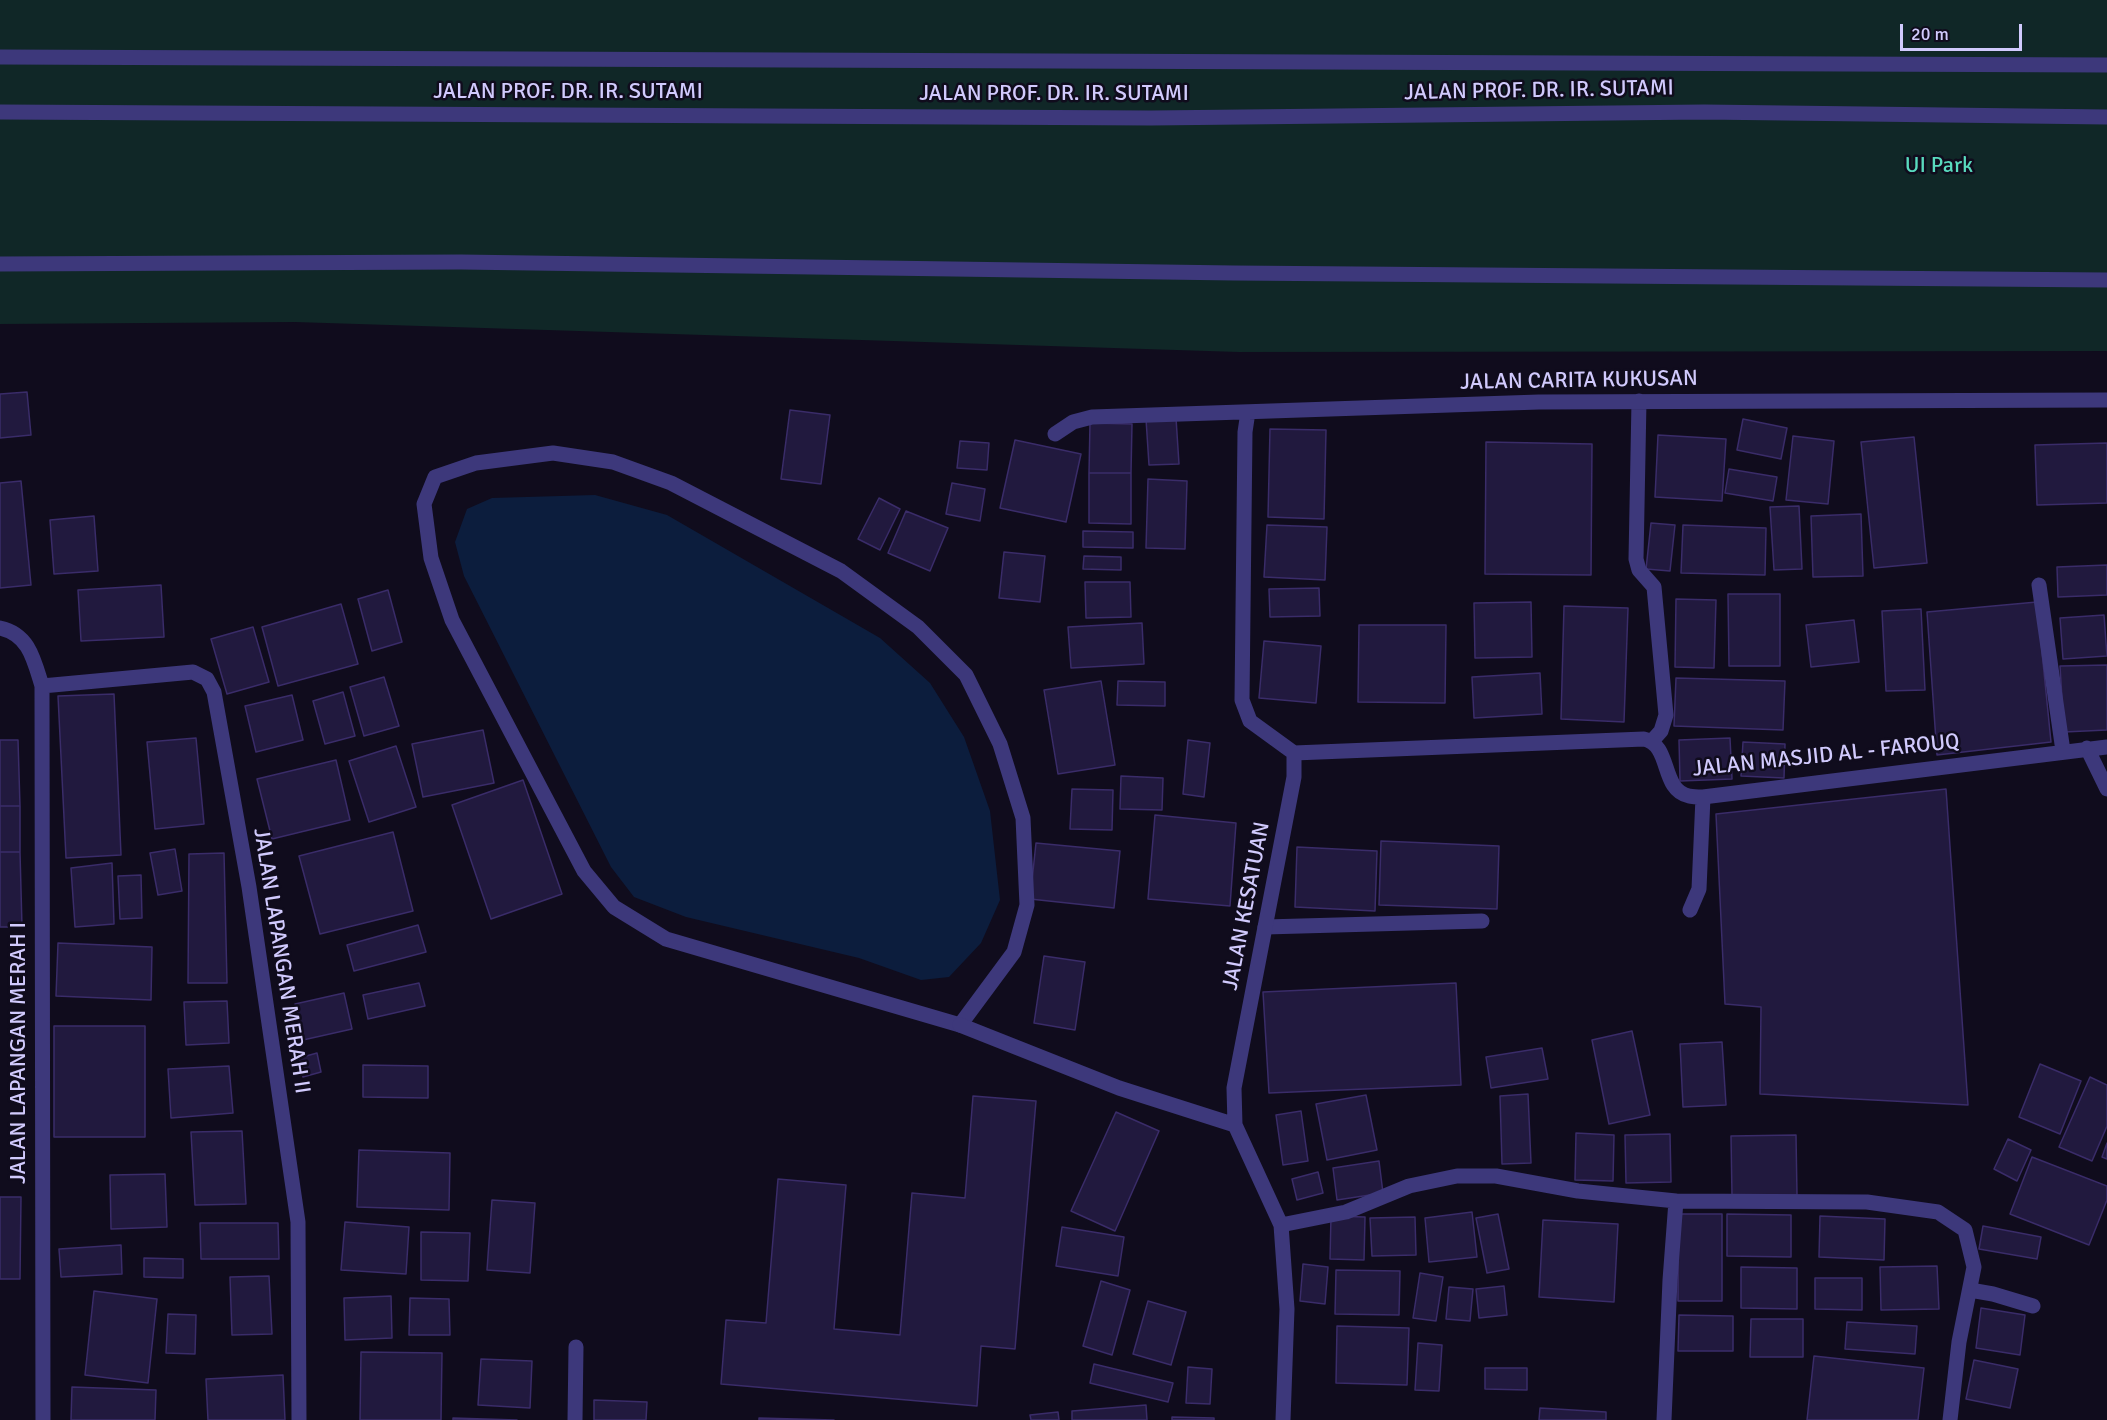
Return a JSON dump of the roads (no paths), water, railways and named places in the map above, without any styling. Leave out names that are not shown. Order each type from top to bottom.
[{"type":"street","name":"JALAN PROF. DR. IR. SUTAMI","points":[[0,57],[2107,65]]},
{"type":"street","name":"JALAN PROF. DR. IR. SUTAMI","points":[[0,112],[1151,118],[1704,112],[2107,117]]},
{"type":"street","points":[[0,264],[461,262],[1234,273],[2107,280]]},
{"type":"street","name":"JALAN CARITA KUKUSAN","points":[[1055,434],[1073,422],[1092,417],[1527,402],[2107,400]]},
{"type":"street","points":[[1248,412],[1245,432],[1242,700],[1250,721],[1294,753],[1644,739],[1652,741],[1661,731],[1666,715],[1654,587],[1639,570],[1636,559],[1639,401]]},
{"type":"street","points":[[960,1025],[1014,952],[1027,905],[1023,818],[1000,744],[966,675],[918,627],[841,571],[671,483],[613,462],[553,453],[476,463],[435,477],[424,504],[431,558],[452,620],[584,871],[615,907],[666,939],[960,1025],[1119,1088],[1235,1125]]},
{"type":"street","points":[[2039,585],[2063,751]]},
{"type":"street","name":"JALAN LAPANGAN MERAH I","points":[[0,628],[13,631],[32,652],[42,686],[43,1420]]},
{"type":"street","name":"JALAN LAPANGAN MERAH II","points":[[42,686],[193,672],[207,679],[214,692],[249,887],[298,1222],[299,1420]]},
{"type":"street","name":"JALAN MASJID AL - FAROUQ","points":[[1652,741],[1661,752],[1668,776],[1675,787],[1686,796],[1703,797],[2107,747]]},
{"type":"street","points":[[2087,748],[2107,789]]},
{"type":"street","name":"JALAN KESATUAN","points":[[1283,1420],[1287,1310],[1281,1225],[1235,1125],[1234,1088],[1294,777],[1294,753]]},
{"type":"street","points":[[1690,910],[1699,889],[1703,797]]},
{"type":"street","points":[[1265,927],[1482,921]]},
{"type":"street","points":[[1281,1225],[1346,1212],[1409,1185],[1457,1176],[1496,1176],[1578,1191],[1677,1201],[1867,1202],[1938,1212],[1965,1230],[1974,1267],[1959,1342],[1950,1420]]},
{"type":"street","points":[[1664,1420],[1670,1280],[1677,1201]]},
{"type":"street","points":[[1970,1290],[2033,1306]]},
{"type":"street","points":[[575,1420],[576,1347]]},
{"type":"water","points":[[595,495],[667,515],[880,638],[930,683],[964,737],[990,811],[1000,900],[981,943],[949,977],[921,980],[859,958],[686,917],[634,897],[611,867],[464,576],[455,542],[467,509],[492,498]]},
{"type":"park label","name":"UI Park","points":[[1939,166]]}]
